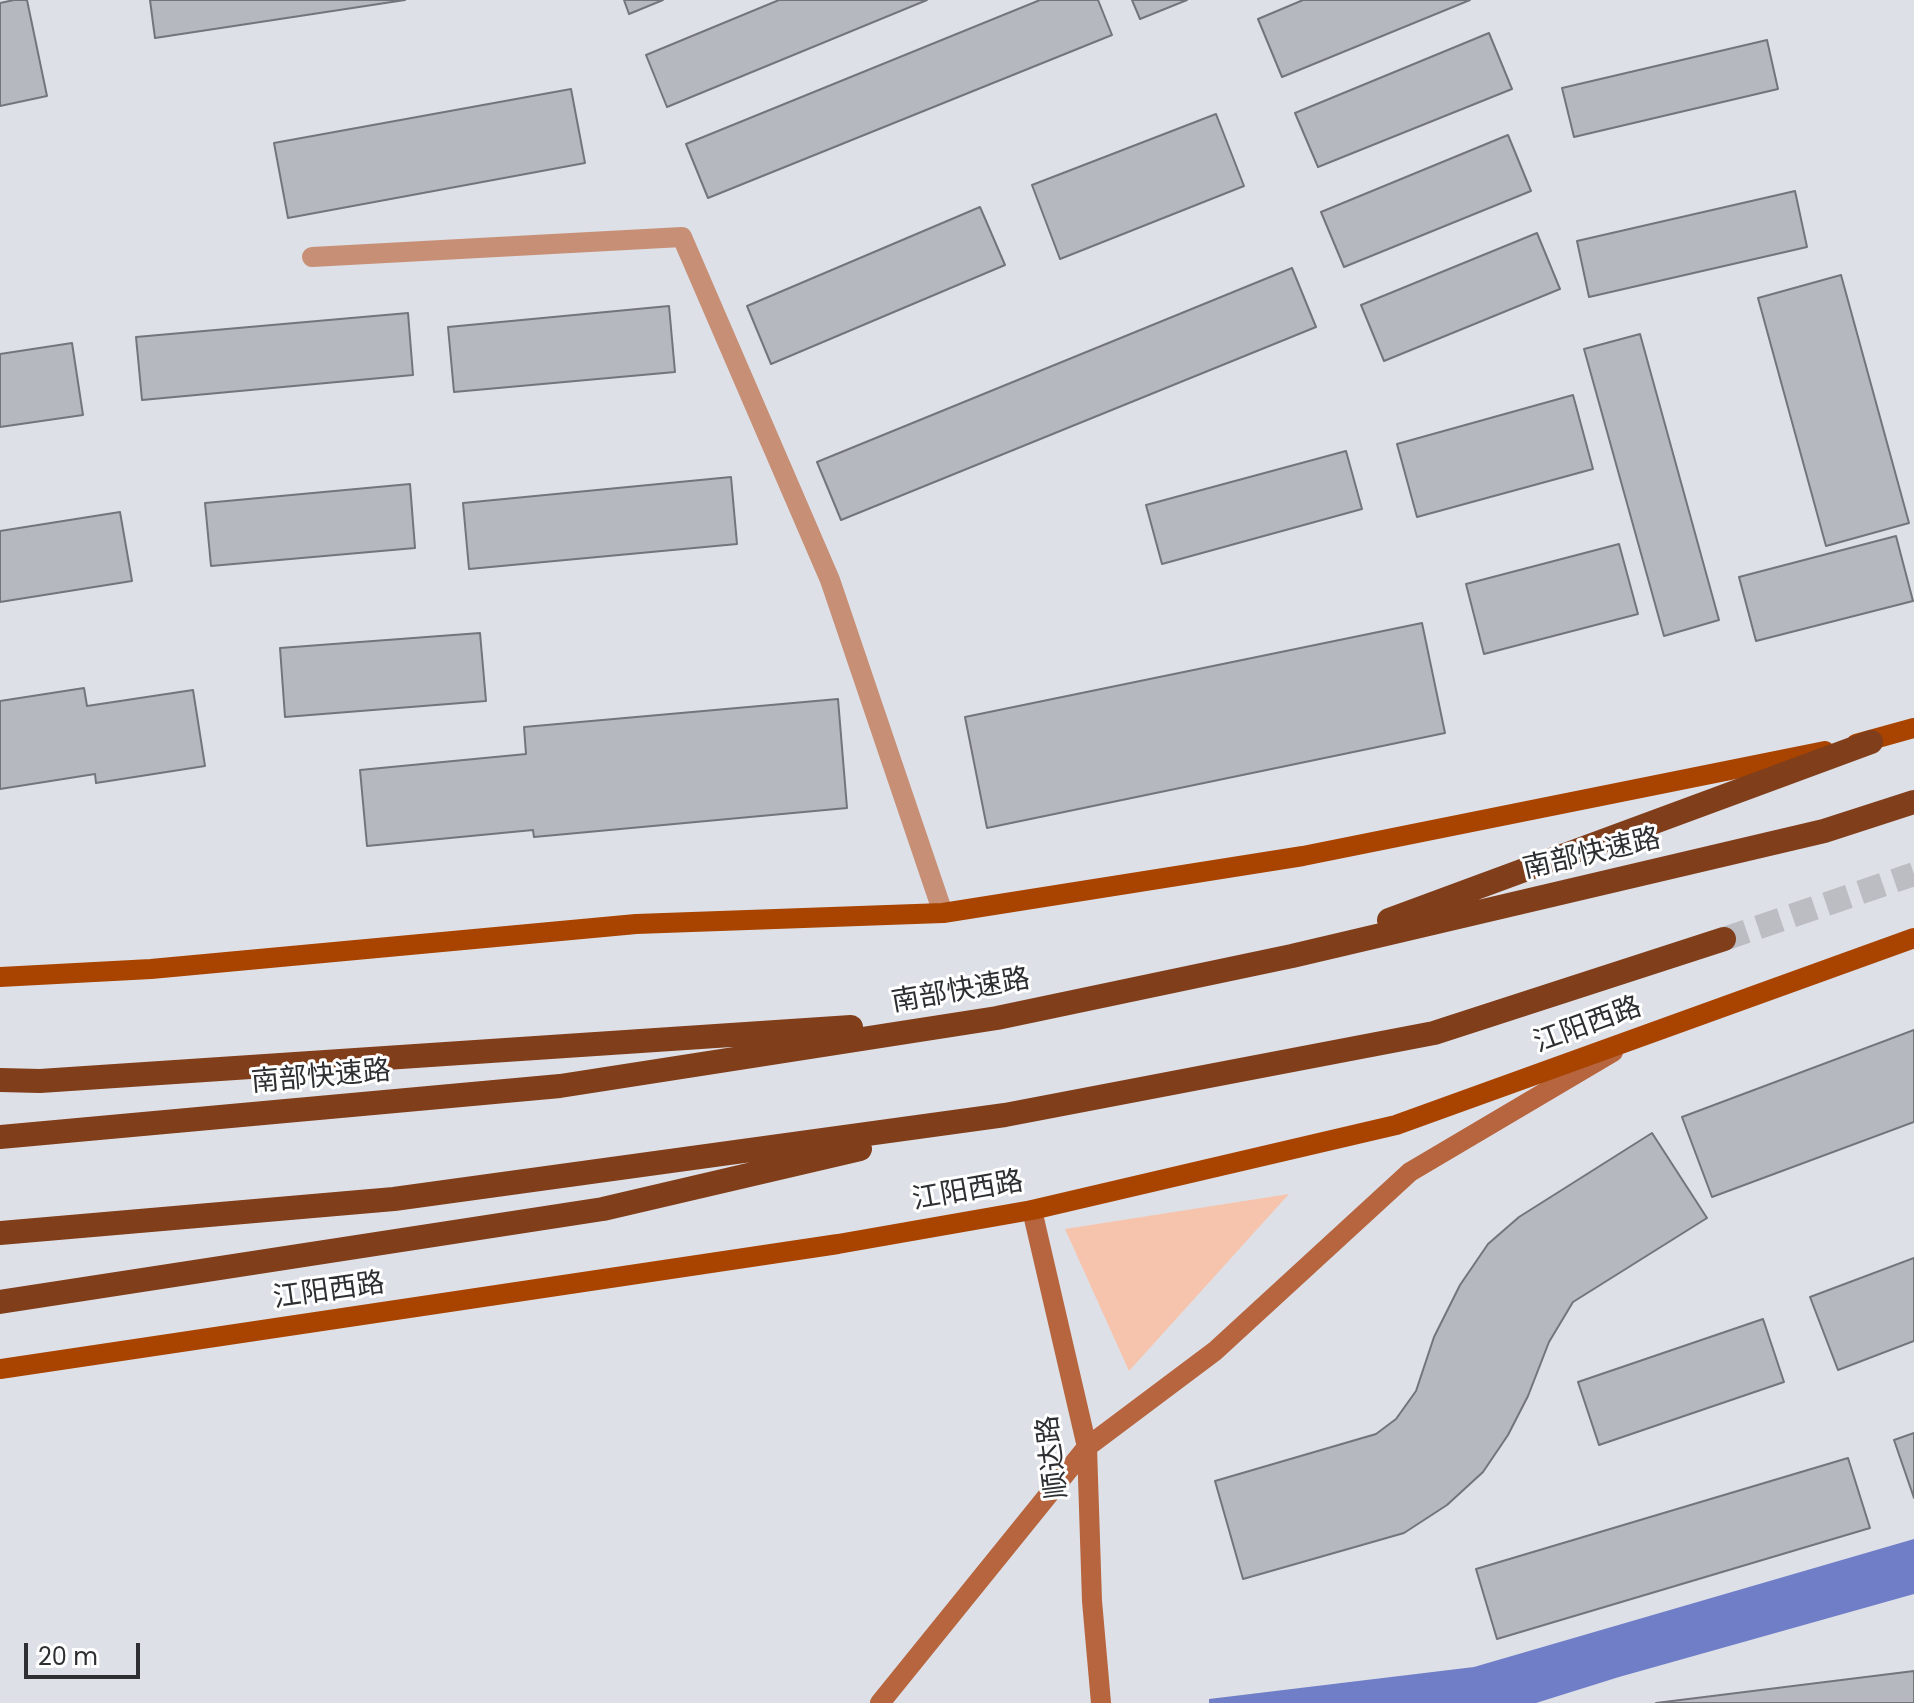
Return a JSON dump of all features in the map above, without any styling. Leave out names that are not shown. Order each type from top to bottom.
[{"type":"highway","points":[[1292,956],[1871,742]]},
{"type":"highway","name":"南部快速路","points":[[0,1137],[560,1086],[997,1018],[1292,956],[1824,831],[1914,802]]},
{"type":"highway","points":[[0,1302],[603,1209],[1005,1115],[1434,1033],[1724,939]]},
{"type":"highway","points":[[0,1082],[997,1018]]},
{"type":"highway","points":[[0,1233],[394,1199],[1005,1115]]},
{"type":"highway","points":[[0,1295],[110,1286]]},
{"type":"main road","points":[[0,977],[151,969],[636,924],[943,913],[1303,856],[1871,742],[1914,728]]},
{"type":"main road","name":"江阳西路","points":[[0,1369],[838,1244],[1032,1210],[1396,1125],[1914,938]]},
{"type":"street","points":[[312,257],[682,237],[830,580],[943,913]]},
{"type":"street","points":[[880,1703],[1087,1447],[1215,1351],[1410,1172],[1634,1040]]},
{"type":"street","name":"顺达路","points":[[1032,1210],[1087,1447],[1092,1601],[1101,1703]]},
{"type":"shaded area","points":[[1289,1194],[1129,1371],[1065,1229]]},
{"type":"water","points":[[1914,1539],[1914,1594],[1536,1703],[1209,1703],[1209,1699],[1474,1667]]},
{"type":"building","points":[[27,0],[47,96],[0,106],[0,3]]},
{"type":"building","points":[[150,0],[405,0],[155,38]]},
{"type":"building","points":[[624,0],[663,0],[629,14]]},
{"type":"building","points":[[779,0],[927,0],[667,107],[646,55]]},
{"type":"building","points":[[1040,0],[1098,0],[1112,35],[708,198],[686,144]]},
{"type":"building","points":[[1132,0],[1187,0],[1140,19]]},
{"type":"building","points":[[1303,0],[1470,0],[1282,77],[1258,19]]},
{"type":"building","points":[[1489,33],[1512,89],[1318,167],[1295,113]]},
{"type":"building","points":[[1767,40],[1778,89],[1574,137],[1562,88]]},
{"type":"building","points":[[571,89],[585,163],[288,218],[274,143]]},
{"type":"building","points":[[1216,114],[1244,186],[1060,259],[1032,185]]},
{"type":"building","points":[[1508,135],[1531,191],[1344,267],[1321,212]]},
{"type":"building","points":[[1795,191],[1807,247],[1589,297],[1577,241]]},
{"type":"building","points":[[980,207],[1005,265],[771,364],[747,306]]},
{"type":"building","points":[[1537,233],[1560,289],[1384,361],[1361,305]]},
{"type":"building","points":[[1292,268],[1316,327],[841,520],[817,462]]},
{"type":"building","points":[[1841,275],[1909,523],[1826,546],[1758,298]]},
{"type":"building","points":[[669,306],[675,372],[454,392],[448,327]]},
{"type":"building","points":[[408,313],[413,375],[142,400],[136,337]]},
{"type":"building","points":[[1640,334],[1719,620],[1664,636],[1584,349]]},
{"type":"building","points":[[72,343],[83,415],[0,427],[0,354]]},
{"type":"building","points":[[1573,395],[1593,469],[1417,517],[1397,444]]},
{"type":"building","points":[[1346,451],[1362,509],[1162,564],[1146,505]]},
{"type":"building","points":[[731,477],[737,544],[469,569],[463,503]]},
{"type":"building","points":[[410,484],[415,548],[211,566],[205,503]]},
{"type":"building","points":[[120,512],[132,581],[0,602],[0,531]]},
{"type":"building","points":[[1896,536],[1913,601],[1756,641],[1739,577]]},
{"type":"building","points":[[1619,544],[1638,614],[1484,654],[1466,584]]},
{"type":"building","points":[[1422,623],[1445,733],[987,828],[965,717]]},
{"type":"building","points":[[480,633],[486,701],[285,717],[280,648]]},
{"type":"building","points":[[84,688],[87,706],[193,690],[205,766],[96,783],[95,774],[0,789],[0,701]]},
{"type":"building","points":[[838,699],[847,808],[534,837],[533,830],[367,846],[360,770],[526,754],[524,727]]},
{"type":"building","points":[[1914,1030],[1914,1122],[1712,1197],[1682,1117]]},
{"type":"building","points":[[1652,1133],[1707,1218],[1573,1302],[1549,1342],[1528,1396],[1508,1435],[1483,1472],[1447,1505],[1404,1533],[1243,1579],[1215,1481],[1376,1434],[1396,1419],[1416,1391],[1434,1337],[1460,1285],[1488,1244],[1519,1217]]},
{"type":"building","points":[[1914,1258],[1914,1341],[1838,1370],[1810,1297]]},
{"type":"building","points":[[1763,1319],[1784,1382],[1599,1445],[1578,1382]]},
{"type":"building","points":[[1914,1433],[1914,1498],[1894,1440]]},
{"type":"building","points":[[1848,1458],[1870,1528],[1497,1639],[1476,1569]]},
{"type":"building","points":[[1914,1671],[1914,1703],[1656,1703]]},
{"type":"tunnel","points":[[1724,939],[1914,874]]}]
